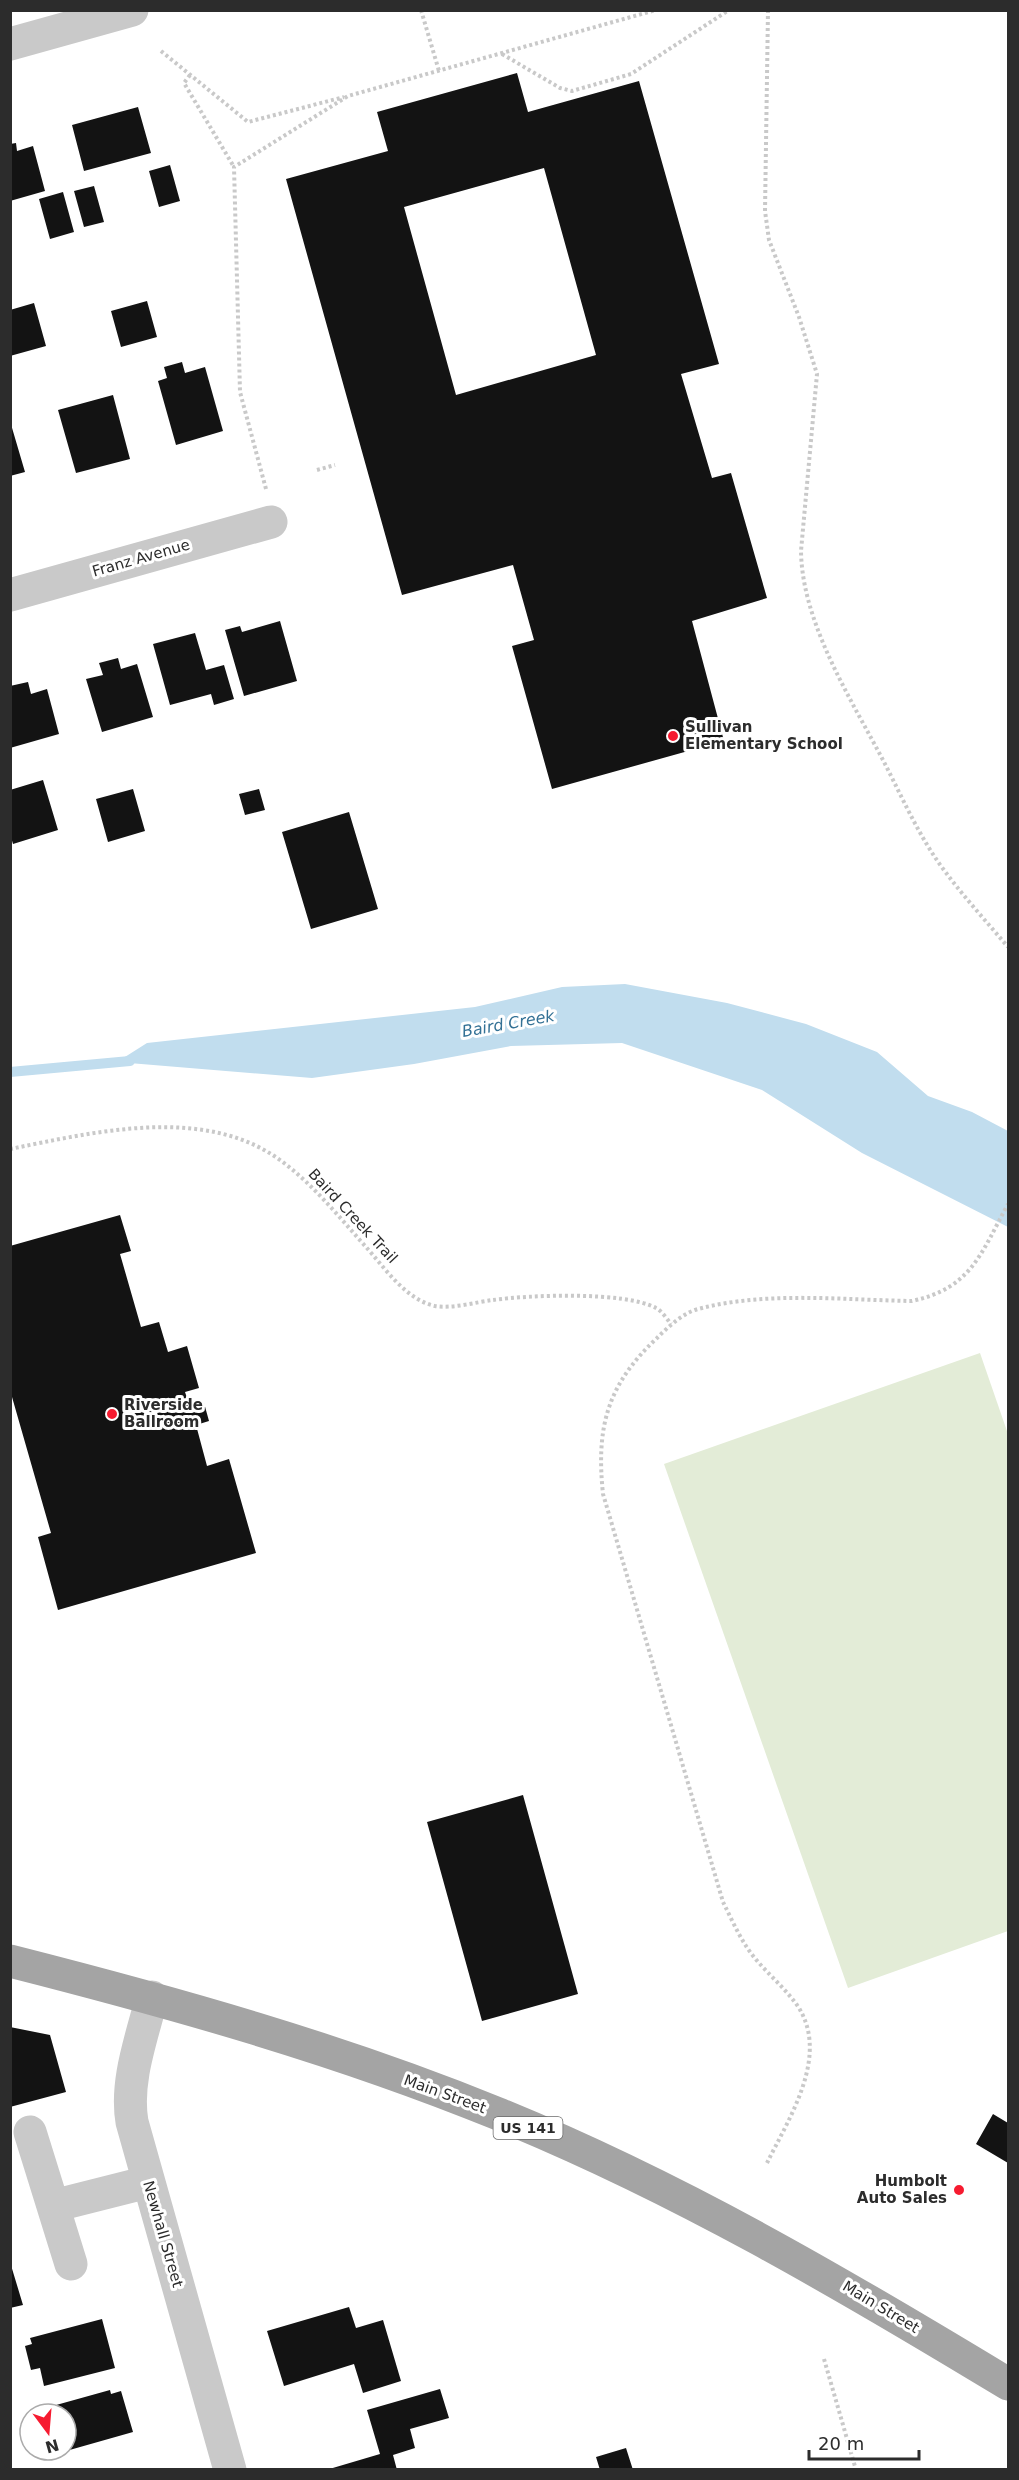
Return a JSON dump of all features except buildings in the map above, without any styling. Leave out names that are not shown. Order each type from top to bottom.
[{"type":"main road","name":"Main Street","points":[[10,1961],[152,1997],[437,2089],[500,2114],[658,2187],[776,2247],[853,2289],[1008,2384]]},
{"type":"street","points":[[10,44],[132,10]]},
{"type":"street","name":"Franz Avenue","points":[[10,595],[272,522]]},
{"type":"street","name":"Newhall Street","points":[[152,1997],[131,2081],[129,2105],[148,2182],[230,2469]]},
{"type":"street","points":[[30,2132],[71,2264]]},
{"type":"street","points":[[53,2206],[148,2182]]},
{"type":"path","points":[[421,10],[439,71]]},
{"type":"path","points":[[161,51],[248,122],[656,10]]},
{"type":"path","points":[[502,54],[560,88],[572,91],[632,74],[729,10]]},
{"type":"path","points":[[768,10],[765,211],[769,240],[799,317],[817,374],[801,551],[801,575],[805,595],[847,692],[927,845],[961,892],[1008,947]]},
{"type":"path","points":[[190,75],[184,83],[234,168],[240,392],[265,479],[272,522]]},
{"type":"path","points":[[234,168],[348,96]]},
{"type":"path","points":[[317,470],[335,465]]},
{"type":"path","name":"Baird Creek Trail","points":[[10,1149],[110,1131],[141,1128],[178,1128],[231,1137],[256,1146],[279,1159],[305,1180],[387,1271],[409,1292],[434,1306],[498,1299],[602,1297],[633,1300],[657,1308],[671,1324]]},
{"type":"path","points":[[767,2163],[805,2077],[810,2054],[808,2030],[798,2007],[747,1947],[723,1902],[603,1494],[600,1462],[601,1433],[611,1402],[627,1371],[671,1324],[695,1310],[748,1300],[912,1301],[937,1296],[959,1281],[979,1259],[1008,1204]]},
{"type":"path","points":[[824,2359],[855,2469]]},
{"type":"green space","points":[[980,1353],[1008,1434],[1008,1931],[848,1988],[664,1464]]},
{"type":"water","points":[[625,984],[727,1003],[806,1024],[877,1052],[928,1096],[972,1112],[1008,1131],[1008,1227],[862,1153],[762,1090],[622,1043],[511,1046],[414,1064],[312,1078],[117,1062],[147,1043],[475,1007],[562,987]]},
{"type":"waterway","name":"Baird Creek","points":[[10,1072],[130,1061]]},
{"type":"place","name":"Sullivan Elementary School","points":[[673,736]]},
{"type":"place","name":"Riverside Ballroom","points":[[112,1414]]},
{"type":"place","name":"Humbolt Auto Sales","points":[[959,2190]]}]
